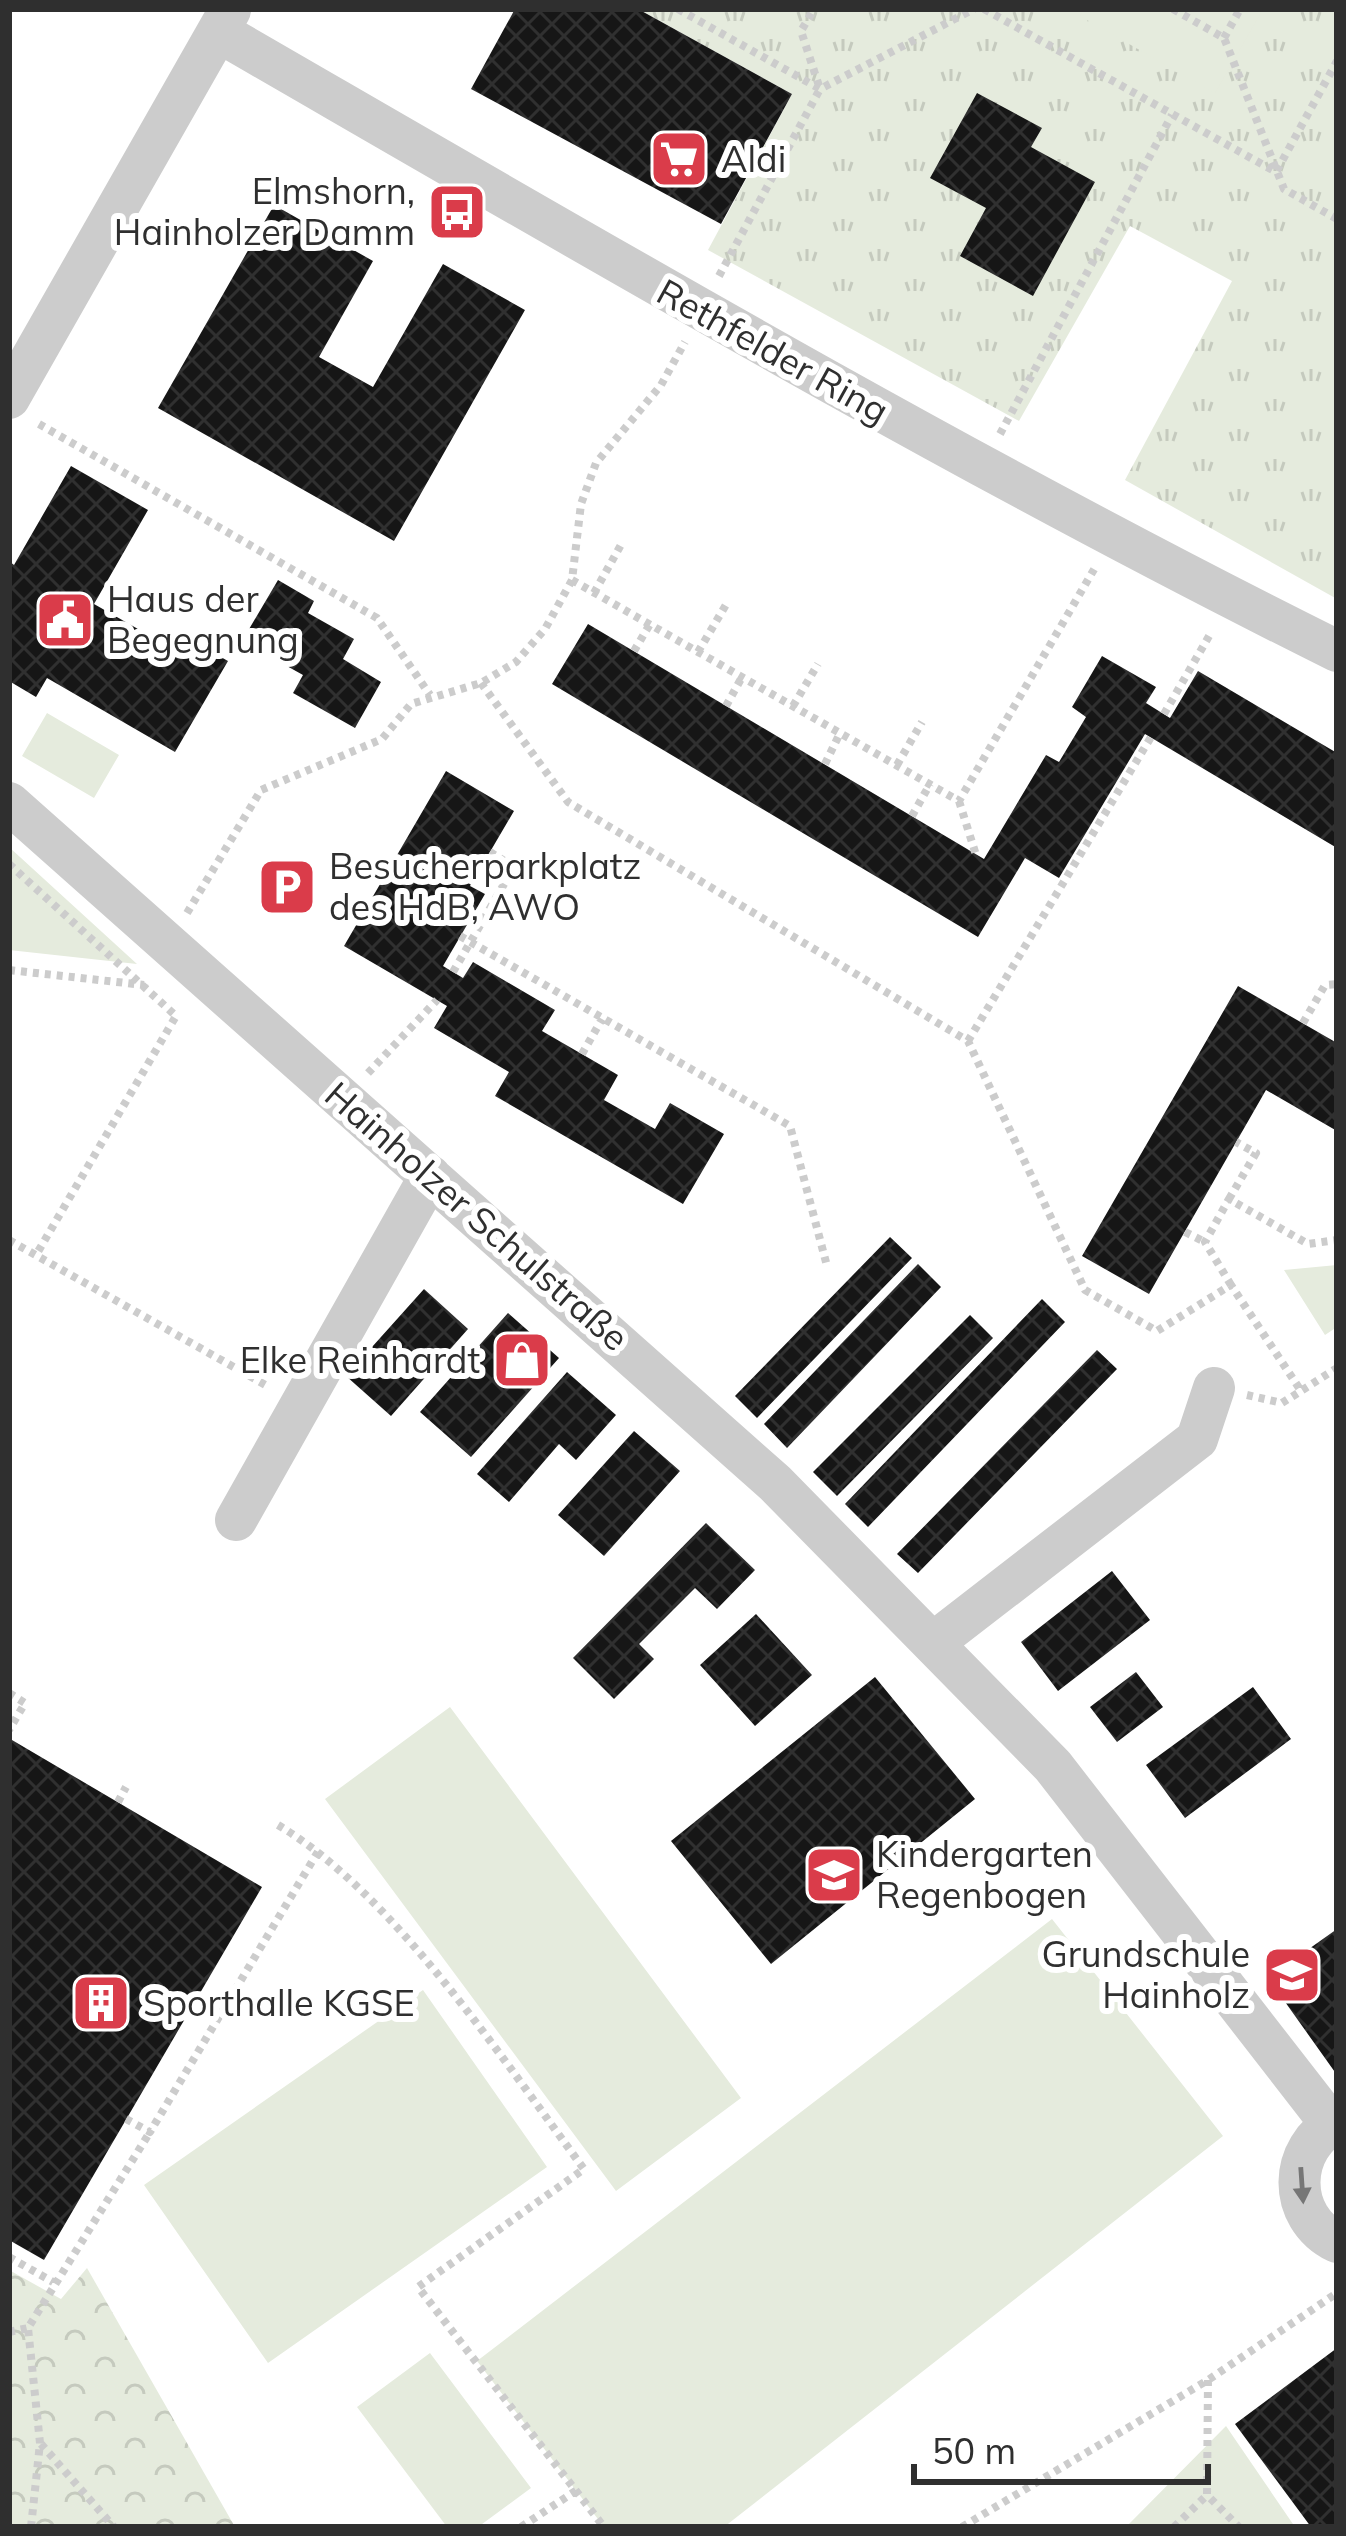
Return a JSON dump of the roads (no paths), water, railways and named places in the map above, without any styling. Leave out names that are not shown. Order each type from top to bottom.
[{"type":"street","name":"Rethfelder Ring","points":[[225,20],[699,311],[1112,539],[1337,651]]},
{"type":"street","points":[[21,409],[225,20]]},
{"type":"street","name":"Hainholzer Schulstraße","points":[[9,802],[690,1403],[1053,1766],[1334,2123],[1311,2142],[1300,2166],[1298,2192],[1307,2217],[1337,2242]]},
{"type":"street","points":[[236,1520],[430,1176]]},
{"type":"street","points":[[933,1643],[1197,1439],[1214,1388]]},
{"type":"place","name":"Aldi","points":[[679,159]]},
{"type":"place","name":"Elmshorn, Hainholzer Damm","points":[[457,212]]},
{"type":"place","name":"Haus der Begegnung","points":[[65,620]]},
{"type":"place","name":"Besucherparkplatz des HdB, AWO","points":[[287,887]]},
{"type":"place","name":"Elke Reinhardt","points":[[522,1360]]},
{"type":"place","name":"Kindergarten Regenbogen","points":[[834,1875]]},
{"type":"place","name":"Grundschule Hainholz","points":[[1292,1975]]},
{"type":"place","name":"Sporthalle KGSE","points":[[101,2003]]}]
